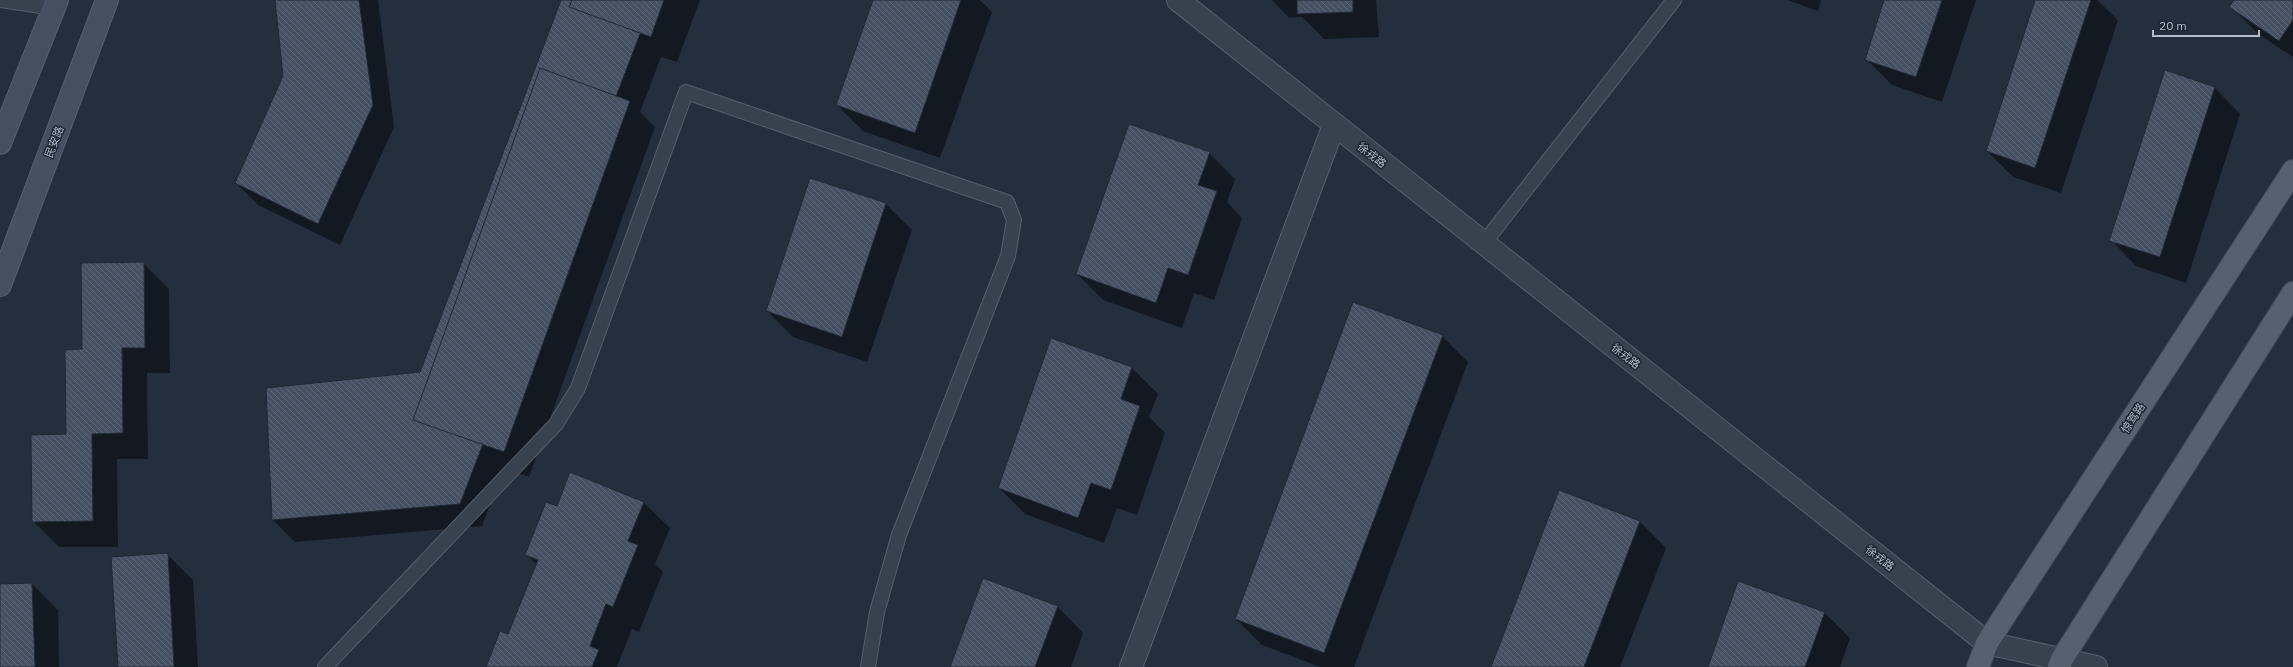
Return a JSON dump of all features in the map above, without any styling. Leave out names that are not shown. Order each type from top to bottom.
[{"type":"main road","name":"民安路","points":[[0,285],[107,0]]},
{"type":"main road","points":[[0,143],[56,4]]},
{"type":"main road","name":"惊驾路","points":[[1978,667],[1987,643],[2293,171]]},
{"type":"main road","points":[[2060,663],[2293,293]]},
{"type":"street","name":"徐戎路","points":[[1178,0],[1987,643],[2060,663],[2096,667]]},
{"type":"street","points":[[1131,667],[1334,125]]},
{"type":"lane","points":[[0,0],[56,4]]},
{"type":"lane","points":[[1484,243],[1674,0]]},
{"type":"lane","points":[[325,667],[556,424],[578,388],[686,92],[1008,202],[1014,220],[1008,256],[899,535],[877,612],[868,667]]},
{"type":"building","points":[[275,0],[359,0],[373,105],[318,224],[235,183],[283,76]]},
{"type":"building","points":[[561,0],[653,0],[460,504],[272,520],[266,388],[420,372]]},
{"type":"building","points":[[572,0],[664,0],[651,37],[569,7]]},
{"type":"building","points":[[873,0],[961,0],[915,133],[836,105]]},
{"type":"building","points":[[1297,0],[1353,0],[1353,12],[1297,14]]},
{"type":"building","points":[[1884,0],[1942,0],[1916,77],[1865,60]]},
{"type":"building","points":[[2035,0],[2091,0],[2035,168],[1986,151]]},
{"type":"building","points":[[2234,0],[2293,0],[2293,20],[2279,41],[2229,7]]},
{"type":"building","points":[[540,68],[630,101],[504,452],[413,420]]},
{"type":"building","points":[[2165,70],[2215,87],[2160,257],[2109,241]]},
{"type":"building","points":[[1129,124],[1210,152],[1198,185],[1217,191],[1188,275],[1168,268],[1156,303],[1076,274]]},
{"type":"building","points":[[810,178],[886,203],[842,337],[766,311]]},
{"type":"building","points":[[144,262],[145,348],[122,348],[123,433],[92,434],[93,521],[32,522],[31,435],[66,434],[65,350],[82,349],[81,263]]},
{"type":"building","points":[[1353,302],[1443,335],[1324,653],[1235,619]]},
{"type":"building","points":[[1051,338],[1132,367],[1121,399],[1140,406],[1111,490],[1091,483],[1078,518],[998,488]]},
{"type":"building","points":[[570,472],[644,502],[628,541],[638,545],[613,607],[606,604],[590,646],[599,650],[592,667],[486,667],[500,631],[508,634],[538,560],[525,555],[546,502],[557,506]]},
{"type":"building","points":[[1559,490],[1640,521],[1584,667],[1491,667]]},
{"type":"building","points":[[168,553],[174,667],[118,667],[111,557]]},
{"type":"building","points":[[983,578],[1058,606],[1035,667],[950,667]]},
{"type":"building","points":[[1738,581],[1825,612],[1805,667],[1708,667]]},
{"type":"building","points":[[32,583],[35,667],[0,667],[0,584]]}]
